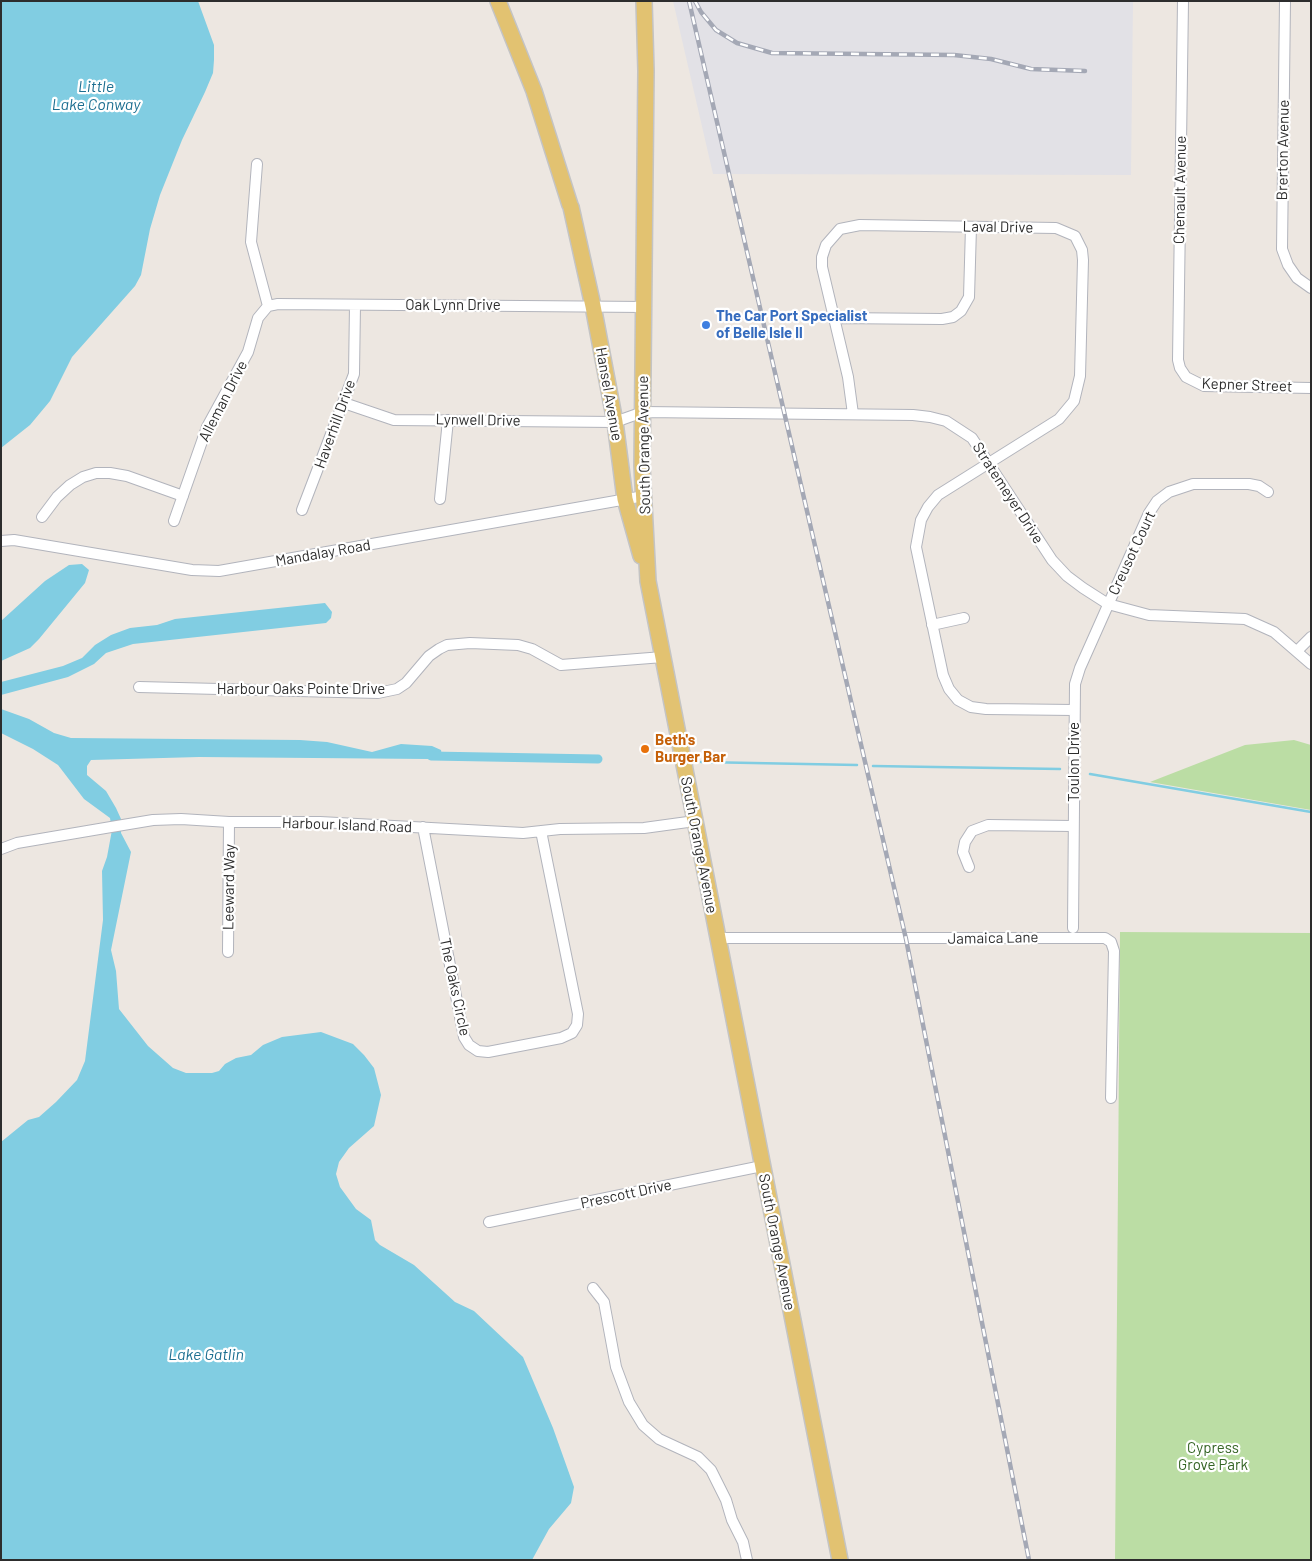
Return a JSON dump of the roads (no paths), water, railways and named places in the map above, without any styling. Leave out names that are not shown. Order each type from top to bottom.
[{"type":"main road","name":"Hansel Avenue","points":[[498,1],[532,84],[570,206],[593,306],[615,422],[625,499],[648,581]]},
{"type":"main road","name":"South Orange Avenue","points":[[644,1],[646,71],[643,412],[648,581],[840,1560]]},
{"type":"street","name":"Chenault Avenue","points":[[1183,1],[1178,360],[1186,377]]},
{"type":"street","name":"Brerton Avenue","points":[[1285,1],[1282,249],[1288,265],[1297,278],[1311,288]]},
{"type":"street","points":[[257,164],[250,242],[266,308]]},
{"type":"street","name":"Laval Drive","points":[[853,414],[848,377],[822,268],[822,257],[826,245],[840,230],[860,225],[1056,228],[1068,231],[1074,236],[1082,250],[1080,376],[1074,401],[1058,419],[938,495],[928,507],[921,520],[916,547],[917,561],[943,675],[949,689],[958,700],[971,706],[986,709],[1074,710]]},
{"type":"street","points":[[834,318],[942,319],[953,317],[961,311],[969,297],[971,227]]},
{"type":"street","name":"Oak Lynn Drive","points":[[266,308],[278,304],[644,306]]},
{"type":"street","name":"Haverhill Drive","points":[[302,510],[354,374],[355,305]]},
{"type":"street","name":"Alleman Drive","points":[[174,521],[207,427],[248,352],[258,318],[266,308]]},
{"type":"street","name":"Kepner Street","points":[[1186,377],[1204,386],[1311,388]]},
{"type":"street","name":"Lynwell Drive","points":[[344,403],[394,420],[615,422]]},
{"type":"street","points":[[615,422],[643,412]]},
{"type":"street","name":"Stratemeyer Drive","points":[[643,412],[912,415],[946,421],[972,438],[990,462],[1052,560],[1067,576],[1108,604],[1149,615],[1245,618],[1274,632],[1311,664]]},
{"type":"street","points":[[440,499],[448,420]]},
{"type":"street","points":[[42,517],[57,497],[70,485],[83,477],[96,473],[127,476],[183,496]]},
{"type":"street","name":"Creusot Court","points":[[1108,604],[1149,513],[1157,501],[1169,492],[1193,484],[1208,483],[1249,484],[1259,486],[1268,492]]},
{"type":"street","name":"Mandalay Road","points":[[1,541],[14,540],[192,570],[219,571],[644,496]]},
{"type":"street","name":"Toulon Drive","points":[[1073,928],[1075,684],[1108,604]]},
{"type":"street","points":[[932,625],[964,618]]},
{"type":"street","points":[[1297,651],[1311,637]]},
{"type":"street","name":"Harbour Oaks Pointe Drive","points":[[139,687],[389,691],[406,683],[429,656],[439,649],[448,645],[470,643],[518,645],[532,649],[561,665],[662,657]]},
{"type":"street","name":"Harbour Island Road","points":[[1,849],[17,843],[110,827],[181,819],[229,822],[320,822],[523,833],[560,828],[644,828],[695,821]]},
{"type":"street","name":"Leeward Way","points":[[228,952],[229,822]]},
{"type":"street","points":[[969,867],[963,852],[965,842],[972,831],[988,825],[1073,826]]},
{"type":"street","name":"The Oaks Circle","points":[[422,827],[464,1037],[469,1045],[478,1051],[488,1052],[561,1038],[572,1033],[577,1025],[578,1014],[541,831]]},
{"type":"street","name":"Jamaica Lane","points":[[717,938],[1105,938],[1111,942],[1114,950],[1111,1098]]},
{"type":"street","name":"Prescott Drive","points":[[489,1222],[762,1166]]},
{"type":"street","points":[[593,1288],[604,1302],[616,1367],[629,1402],[643,1425],[659,1439],[698,1457],[711,1470],[726,1500],[732,1520],[743,1542],[747,1560]]},
{"type":"water","name":"Little Lake Conway","points":[[1,1],[198,1],[214,45],[214,60],[213,73],[182,140],[160,195],[150,229],[141,275],[135,286],[72,357],[50,401],[30,425],[1,448]]},
{"type":"water","points":[[82,564],[89,570],[85,583],[39,639],[30,648],[1,661],[1,621],[45,581],[69,565]]},
{"type":"water","points":[[325,603],[332,612],[331,618],[326,623],[133,644],[106,653],[94,664],[68,677],[1,695],[1,682],[63,666],[82,658],[95,645],[111,635],[130,628],[157,625],[175,619]]},
{"type":"water","name":"Lake Gatlin","points":[[1,709],[29,719],[54,733],[71,738],[300,740],[327,742],[372,752],[401,744],[432,746],[441,750],[442,756],[428,759],[199,757],[91,760],[87,766],[87,775],[106,791],[116,808],[121,819],[121,833],[131,852],[111,950],[116,971],[119,1009],[148,1046],[173,1068],[186,1073],[212,1073],[219,1071],[225,1064],[236,1058],[251,1055],[263,1045],[282,1037],[321,1032],[353,1044],[374,1068],[381,1095],[374,1126],[349,1148],[339,1162],[336,1174],[340,1187],[356,1209],[371,1220],[375,1240],[380,1245],[414,1265],[455,1302],[474,1311],[523,1357],[553,1428],[574,1487],[571,1503],[549,1529],[532,1560],[1,1560],[1,1142],[28,1120],[39,1117],[56,1102],[77,1080],[85,1061],[103,920],[102,871],[107,857],[112,830],[110,818],[84,799],[58,765],[33,749],[1,733]]},
{"type":"waterway","points":[[431,756],[598,759]]},
{"type":"waterway","points":[[701,762],[857,765]]},
{"type":"waterway","points":[[873,766],[1060,769]]},
{"type":"waterway","points":[[1090,774],[1311,812]]},
{"type":"railway","points":[[689,1],[906,939],[1029,1560]]},
{"type":"railway","points":[[695,1],[701,12],[716,30],[737,43],[772,53],[954,55],[991,59],[1031,69],[1085,71]]},
{"type":"place","name":"The Car Port Specialist of Belle Isle ll","points":[[706,325]]},
{"type":"place","name":"Beth's Burger Bar","points":[[645,749]]},
{"type":"park label","name":"Cypress Grove Park","points":[[1213,1456]]}]
